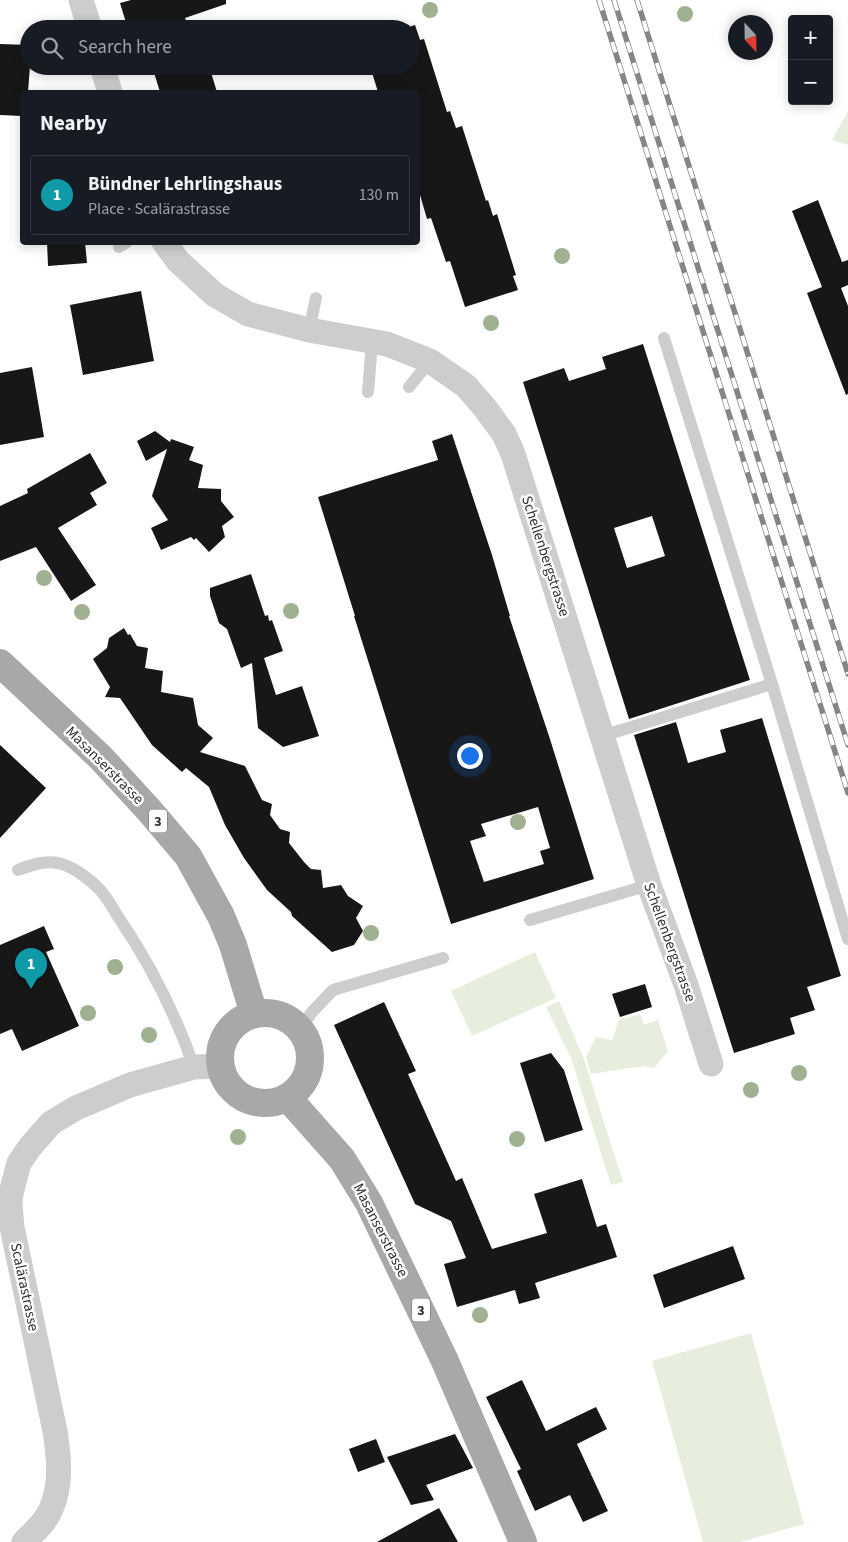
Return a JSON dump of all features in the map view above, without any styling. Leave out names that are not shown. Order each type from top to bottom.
[{"type":"main road","name":"Masanserstrasse","points":[[0,663],[101,758],[188,856],[221,916],[233,945],[254,1014]]},
{"type":"main road","points":[[268,1013],[282,1016],[301,1028],[310,1048],[310,1062],[306,1076],[298,1088],[287,1097],[274,1102],[246,1099],[234,1090],[226,1079],[221,1066],[220,1052],[224,1040],[232,1028],[254,1014],[268,1013]]},
{"type":"main road","name":"Masanserstrasse","points":[[287,1097],[342,1159],[369,1203],[444,1359],[522,1542]]},
{"type":"street","points":[[81,0],[87,20]]},
{"type":"street","points":[[105,75],[109,90]]},
{"type":"street","name":"Schellenbergstrasse","points":[[166,245],[178,261],[215,295],[248,314],[309,330],[387,344],[430,361],[466,386],[504,434],[513,454],[649,885],[686,985],[711,1064]]},
{"type":"street","name":"Scalärastrasse","points":[[24,1542],[39,1528],[51,1510],[57,1491],[59,1471],[56,1431],[12,1227],[10,1161],[51,1123],[76,1108],[130,1085],[194,1067],[221,1066]]},
{"type":"lane","points":[[309,330],[316,298]]},
{"type":"lane","points":[[664,338],[772,684],[848,939]]},
{"type":"lane","points":[[368,392],[372,342]]},
{"type":"lane","points":[[409,387],[430,361]]},
{"type":"lane","points":[[602,736],[772,684]]},
{"type":"lane","points":[[18,870],[34,864],[62,864],[85,876],[101,891],[129,932],[161,990],[186,1044],[194,1067]]},
{"type":"lane","points":[[530,920],[649,885]]},
{"type":"lane","points":[[301,1028],[312,1012],[333,990],[443,958]]},
{"type":"green space","points":[[848,111],[848,145],[832,140]]},
{"type":"green space","points":[[535,952],[556,998],[472,1036],[451,991]]},
{"type":"green space","points":[[559,1001],[584,1059],[623,1182],[611,1185],[571,1058],[546,1007]]},
{"type":"green space","points":[[640,1014],[644,1025],[658,1020],[668,1051],[654,1068],[644,1066],[591,1074],[586,1057],[596,1037],[612,1040],[619,1020]]},
{"type":"green space","points":[[751,1333],[804,1524],[740,1542],[703,1542],[652,1361]]},
{"type":"building","points":[[131,0],[226,0],[226,4],[185,18],[186,20],[125,20],[120,3]]},
{"type":"building","points":[[424,39],[447,112],[450,111],[456,128],[462,126],[486,201],[488,200],[493,216],[497,214],[516,275],[513,276],[518,290],[465,307],[450,261],[446,262],[431,218],[427,219],[420,195],[420,90],[377,90],[373,75],[420,75],[420,40]]},
{"type":"building","points":[[0,44],[20,45],[20,75],[29,75],[28,90],[20,90],[20,116],[0,115]]},
{"type":"building","points":[[155,75],[212,75],[216,90],[159,90]]},
{"type":"building","points":[[818,200],[842,262],[848,260],[848,285],[841,288],[848,306],[848,394],[846,395],[807,293],[822,287],[792,211]]},
{"type":"building","points":[[47,245],[85,245],[87,263],[48,266]]},
{"type":"building","points":[[141,291],[154,361],[83,375],[70,305]]},
{"type":"building","points":[[643,344],[750,680],[629,719],[523,382],[564,368],[569,381],[606,369],[602,357]],"holes":[[[652,516],[665,556],[627,568],[614,528]]]},
{"type":"building","points":[[32,367],[44,437],[0,445],[0,373]]},
{"type":"building","points":[[155,431],[170,442],[171,439],[194,447],[189,460],[203,465],[198,488],[221,489],[221,501],[234,517],[222,526],[225,537],[209,552],[196,538],[194,540],[191,537],[161,550],[151,528],[168,520],[152,496],[167,449],[146,461],[137,441]]},
{"type":"building","points":[[452,434],[594,879],[451,924],[318,497],[438,460],[432,441]],"holes":[[[538,807],[550,848],[540,851],[544,864],[484,882],[470,841],[486,836],[481,824]]]},
{"type":"building","points":[[90,453],[107,483],[90,493],[97,505],[58,528],[96,585],[71,601],[36,547],[0,561],[0,506],[28,493],[27,489]]},
{"type":"building","points":[[251,574],[265,616],[268,615],[269,621],[272,620],[283,651],[264,658],[276,695],[302,686],[319,736],[283,747],[258,728],[252,663],[241,668],[227,629],[219,623],[210,596],[210,588]]},
{"type":"building","points":[[124,628],[137,646],[148,648],[145,668],[163,671],[161,692],[193,698],[198,725],[213,738],[200,752],[245,766],[262,800],[272,804],[270,815],[280,829],[290,832],[289,843],[311,869],[321,870],[323,888],[341,885],[348,896],[363,906],[356,918],[363,931],[354,945],[332,952],[292,916],[291,912],[267,890],[244,858],[225,825],[209,787],[186,768],[182,772],[152,745],[120,698],[105,697],[110,687],[93,659],[107,648],[109,638]]},
{"type":"building","points":[[762,718],[841,976],[807,987],[815,1010],[790,1018],[795,1034],[734,1053],[634,735],[676,722],[688,763],[726,752],[720,730]]},
{"type":"building","points":[[0,745],[46,788],[0,838]]},
{"type":"building","points":[[44,926],[54,949],[46,952],[79,1026],[22,1051],[12,1029],[0,1034],[0,945]]},
{"type":"building","points":[[645,984],[652,1007],[620,1017],[612,994]]},
{"type":"building","points":[[384,1002],[416,1071],[408,1074],[456,1181],[462,1178],[492,1249],[547,1233],[534,1194],[582,1179],[597,1227],[606,1224],[617,1257],[535,1283],[540,1298],[519,1304],[515,1290],[457,1307],[444,1264],[466,1258],[451,1221],[415,1204],[334,1025]]},
{"type":"building","points":[[551,1053],[564,1070],[583,1130],[545,1142],[520,1063]]},
{"type":"building","points":[[733,1246],[745,1279],[664,1308],[653,1275]]},
{"type":"building","points":[[522,1380],[546,1431],[596,1407],[607,1429],[577,1444],[608,1511],[583,1522],[570,1495],[535,1511],[517,1471],[521,1469],[486,1397]]},
{"type":"building","points":[[455,1434],[473,1468],[426,1485],[434,1500],[411,1505],[387,1457]]},
{"type":"building","points":[[376,1439],[385,1462],[358,1472],[349,1449]]},
{"type":"building","points":[[439,1508],[458,1542],[377,1542],[426,1515]]},
{"type":"railway","points":[[599,0],[848,793]]},
{"type":"railway","points":[[614,0],[848,745]]},
{"type":"railway","points":[[637,0],[848,674]]},
{"type":"place","name":"Bündner Lehrlingshaus","points":[[31,989]]}]
